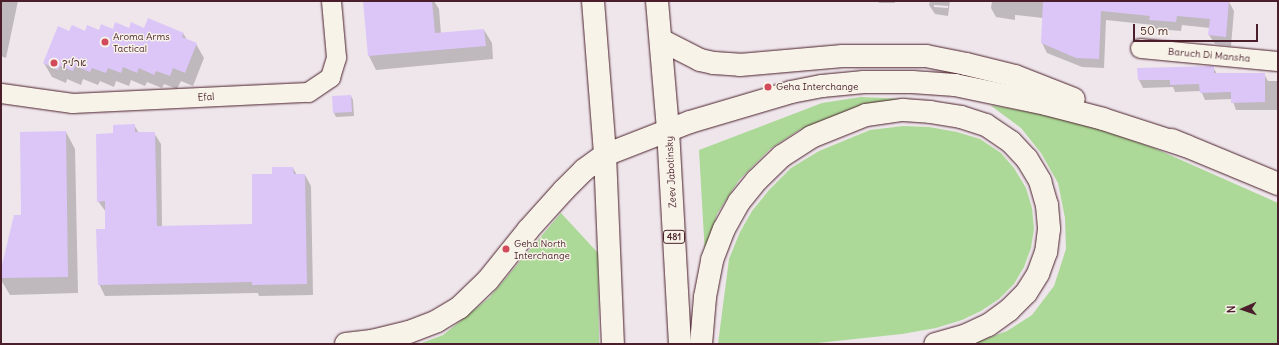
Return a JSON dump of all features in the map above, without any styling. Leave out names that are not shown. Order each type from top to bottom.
[{"type":"main road","points":[[593,1],[605,155],[613,344]]},
{"type":"main road","name":"Zeev Jabotinsky","points":[[657,1],[668,130],[680,344]]},
{"type":"main road","points":[[661,40],[683,53],[714,63],[740,65],[843,56],[883,55],[926,56],[966,64],[1015,76],[1081,101],[1278,184]]},
{"type":"main road","points":[[346,344],[372,342],[408,332],[437,321],[459,308],[488,280],[528,230],[564,190],[584,170],[605,155],[690,122],[791,92],[822,86],[864,82],[912,82],[955,85],[1046,104],[1103,119],[1186,146]]},
{"type":"main road","points":[[701,344],[712,260],[724,229],[739,202],[757,180],[782,156],[811,137],[866,115],[903,110],[930,112],[961,117],[986,125],[1011,142],[1027,159],[1040,181],[1047,205],[1049,229],[1046,252],[1038,274],[1026,293],[1009,310],[988,325],[967,335],[935,344]]},
{"type":"street","name":"Efal","points":[[1,93],[72,103],[308,92],[330,77],[336,57],[331,1]]},
{"type":"street","name":"Baruch Di Mansha","points":[[1140,48],[1278,61]]},
{"type":"green space","points":[[861,97],[905,99],[840,114],[799,130],[770,149],[739,180],[717,214],[705,255],[699,150],[822,103]]},
{"type":"green space","points":[[990,105],[1069,119],[1154,148],[1278,203],[1278,343],[972,344],[1007,331],[1032,315],[1054,286],[1066,249],[1065,218],[1058,183],[1041,153],[1021,128]]},
{"type":"green space","points":[[903,126],[929,127],[957,132],[980,139],[1001,153],[1014,168],[1026,188],[1032,208],[1034,229],[1031,248],[1024,267],[1014,284],[999,299],[981,311],[962,320],[936,328],[902,334],[808,344],[718,344],[729,259],[740,232],[752,211],[769,190],[791,168],[819,151],[870,130]]},
{"type":"green space","points":[[561,213],[598,253],[599,344],[419,344],[443,335],[489,298]]},
{"type":"building","points":[[363,1],[432,1],[435,33],[484,29],[486,46],[368,56]]},
{"type":"building","points":[[1043,1],[1229,1],[1226,37],[1208,35],[1210,19],[1177,16],[1176,22],[1149,20],[1150,16],[1101,11],[1099,59],[1076,58],[1041,43]]},
{"type":"building","points":[[148,18],[184,33],[182,37],[197,43],[185,73],[173,68],[170,76],[156,71],[154,75],[139,68],[137,73],[123,67],[121,73],[108,68],[106,73],[92,68],[90,72],[75,66],[73,71],[60,66],[58,70],[43,63],[58,26],[69,31],[72,25],[85,31],[87,25],[99,30],[101,24],[113,29],[115,22],[129,28],[131,22],[144,28]]},
{"type":"building","points":[[1214,66],[1214,73],[1265,73],[1265,102],[1231,103],[1231,92],[1200,93],[1199,84],[1170,85],[1170,80],[1138,80],[1137,68]]},
{"type":"building","points":[[351,95],[352,112],[333,113],[332,96]]},
{"type":"building","points":[[135,124],[135,132],[155,132],[157,226],[252,224],[252,174],[272,174],[272,167],[293,167],[294,174],[305,174],[307,284],[252,285],[252,282],[98,285],[96,229],[105,229],[105,201],[97,202],[96,134],[113,133],[113,125]]},
{"type":"building","points":[[66,131],[68,277],[1,278],[1,269],[14,215],[21,215],[20,132]]},
{"type":"place","name":"Aroma Arms Tactical","points":[[105,42]]},
{"type":"place","name":"ארליך","points":[[54,63]]},
{"type":"place","name":"Geha Interchange","points":[[768,87]]},
{"type":"place","name":"Geha North Interchange","points":[[506,249]]}]
